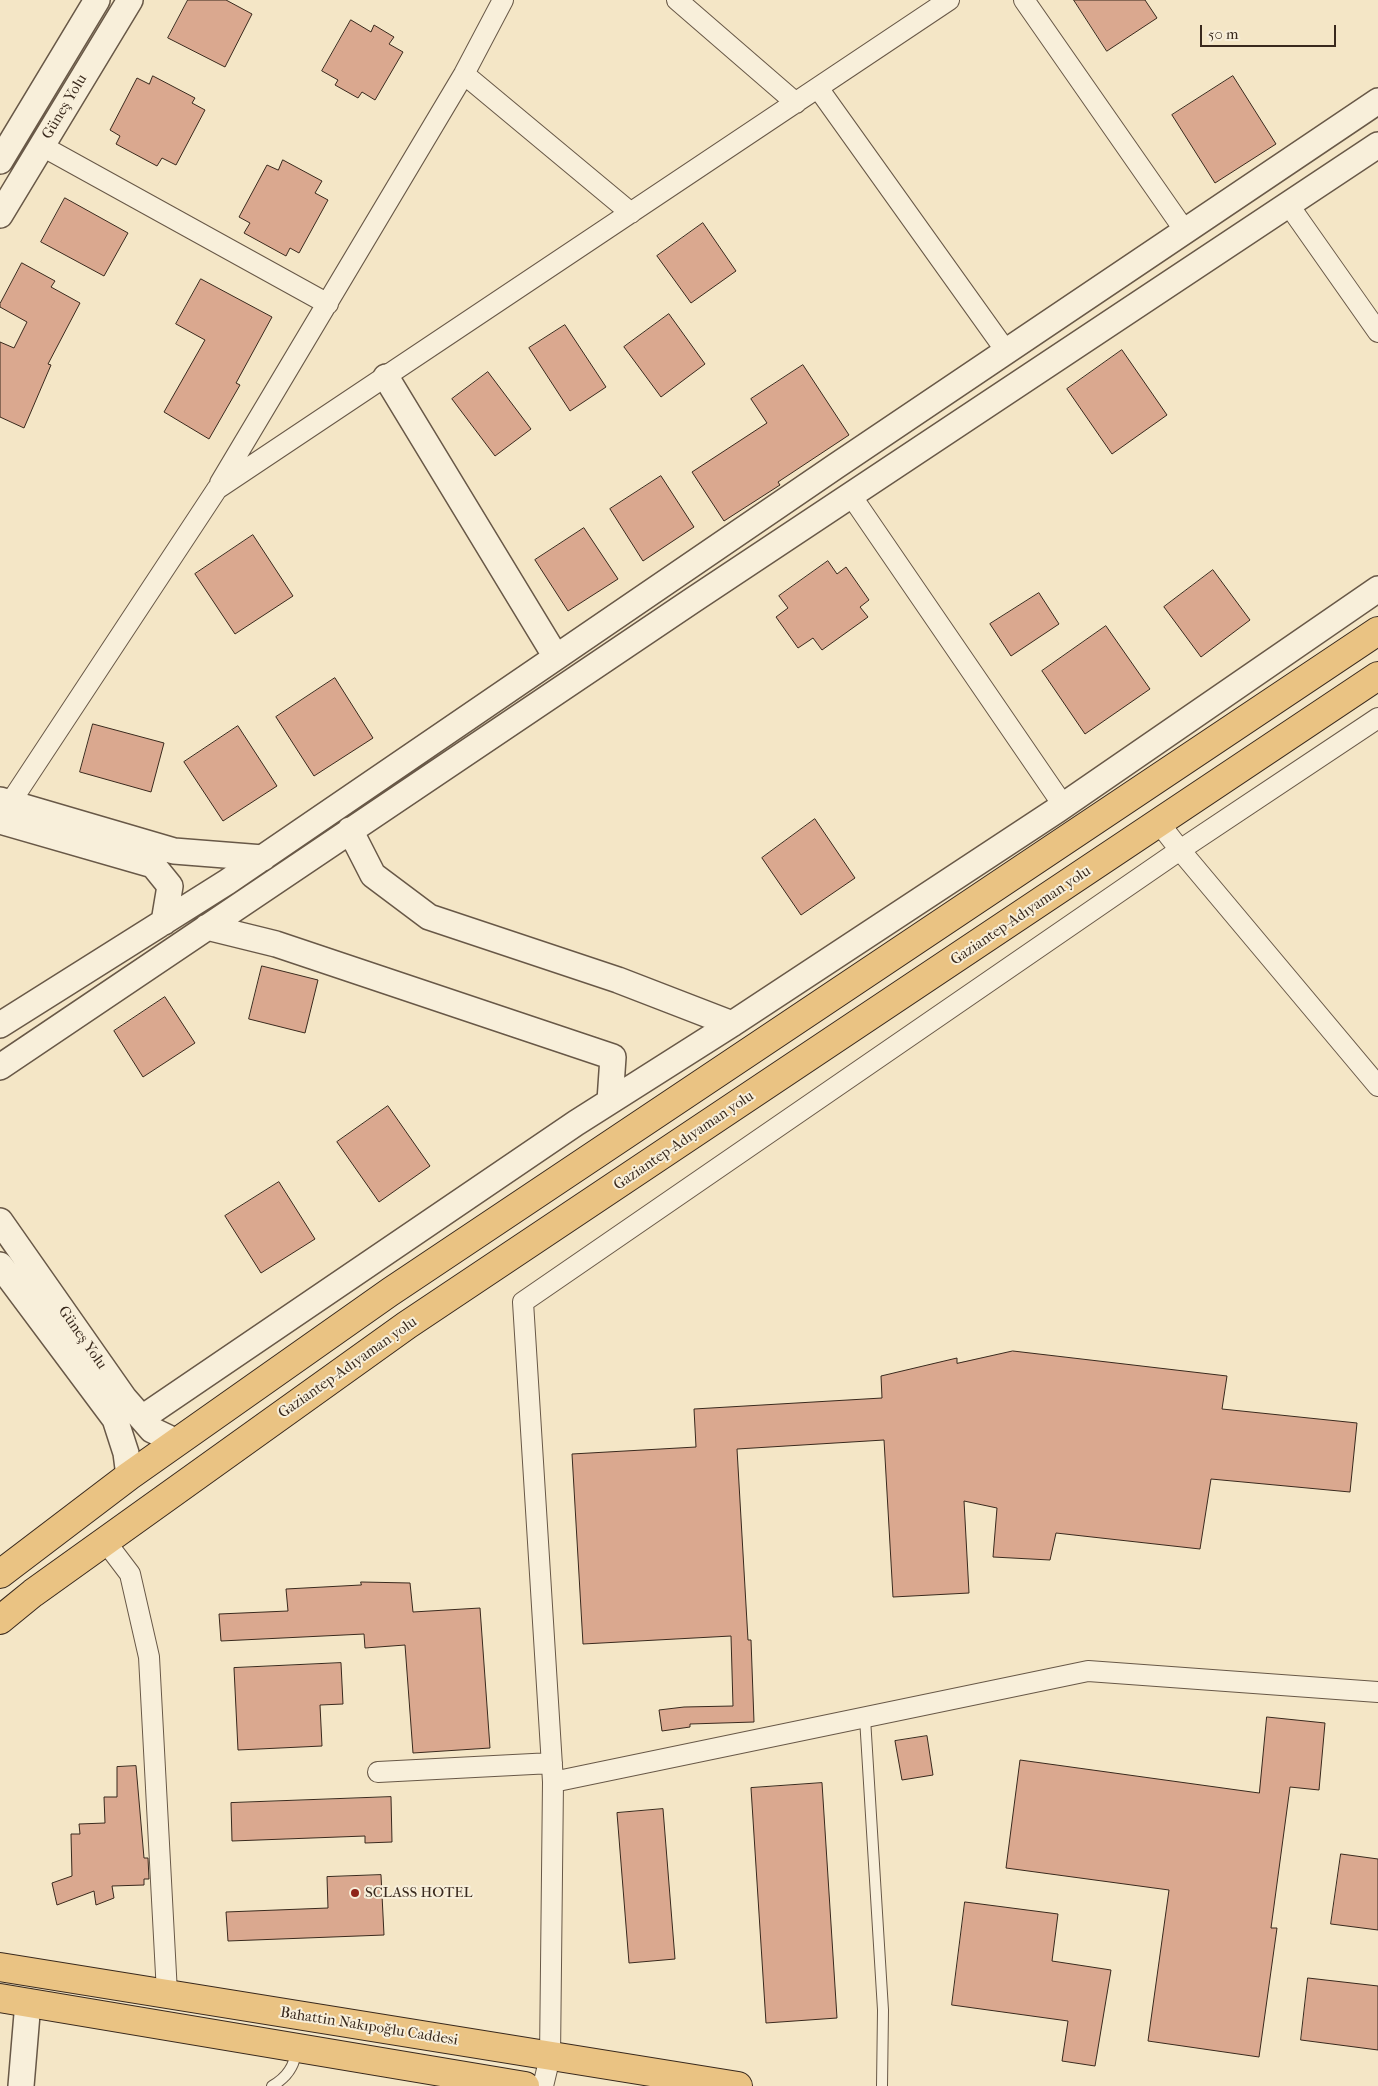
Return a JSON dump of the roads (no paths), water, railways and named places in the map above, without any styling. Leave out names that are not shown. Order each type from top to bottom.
[{"type":"main road","points":[[0,1574],[129,1476],[390,1292],[1378,631]]},
{"type":"main road","name":"Gaziantep-Adıyaman yolu","points":[[0,1620],[33,1593],[415,1320],[1378,676]]},
{"type":"main road","name":"Bahattin Nakıpoğlu Caddesi","points":[[0,1967],[738,2086]]},
{"type":"main road","name":"Bahattin Nakıpoğlu Caddesi","points":[[0,1998],[296,2048],[473,2081],[525,2086]]},
{"type":"street","name":"Güneş Yolu","points":[[0,161],[97,0]]},
{"type":"street","name":"Güneş Yolu","points":[[0,215],[130,0]]},
{"type":"street","points":[[3,808],[217,490],[464,74],[503,0]]},
{"type":"street","points":[[677,0],[796,103]]},
{"type":"street","points":[[217,490],[949,0]]},
{"type":"street","points":[[1024,0],[1185,231]]},
{"type":"street","points":[[464,74],[631,213]]},
{"type":"street","points":[[818,88],[1006,351]]},
{"type":"street","points":[[0,1026],[263,858],[1006,351],[1378,101]]},
{"type":"street","points":[[0,1067],[850,494],[1378,145]]},
{"type":"street","points":[[42,146],[328,304]]},
{"type":"street","points":[[1288,204],[1378,332]]},
{"type":"street","points":[[386,377],[556,657]]},
{"type":"street","points":[[850,494],[1063,805]]},
{"type":"street","points":[[142,1418],[576,1123],[732,1024],[1063,805],[1378,589]]},
{"type":"street","points":[[543,2086],[550,2056],[552,1773],[523,1302],[1180,850],[1378,718]]},
{"type":"street","points":[[3,808],[174,851],[263,858]]},
{"type":"street","points":[[3,808],[154,864],[170,886],[164,922]]},
{"type":"street","points":[[1159,823],[1378,1086]]},
{"type":"street","points":[[350,830],[373,875],[429,917],[618,980],[732,1024]]},
{"type":"street","points":[[207,927],[276,944],[612,1057],[610,1101]]},
{"type":"street","name":"Güneş Yolu","points":[[0,1221],[124,1398],[152,1430],[177,1442]]},
{"type":"street","name":"Güneş Yolu","points":[[0,1265],[115,1419],[126,1453],[129,1476]]},
{"type":"street","points":[[105,1541],[130,1574],[149,1658],[166,1993]]},
{"type":"street","points":[[378,1772],[552,1773],[865,1718],[1088,1671],[1378,1692]]},
{"type":"street","points":[[22,2086],[28,2002]]},
{"type":"lane","points":[[865,1718],[883,2010],[882,2086]]},
{"type":"lane","points":[[272,2086],[291,2070],[296,2048]]},
{"type":"place","name":"SCLASS HOTEL","points":[[355,1893]]}]
